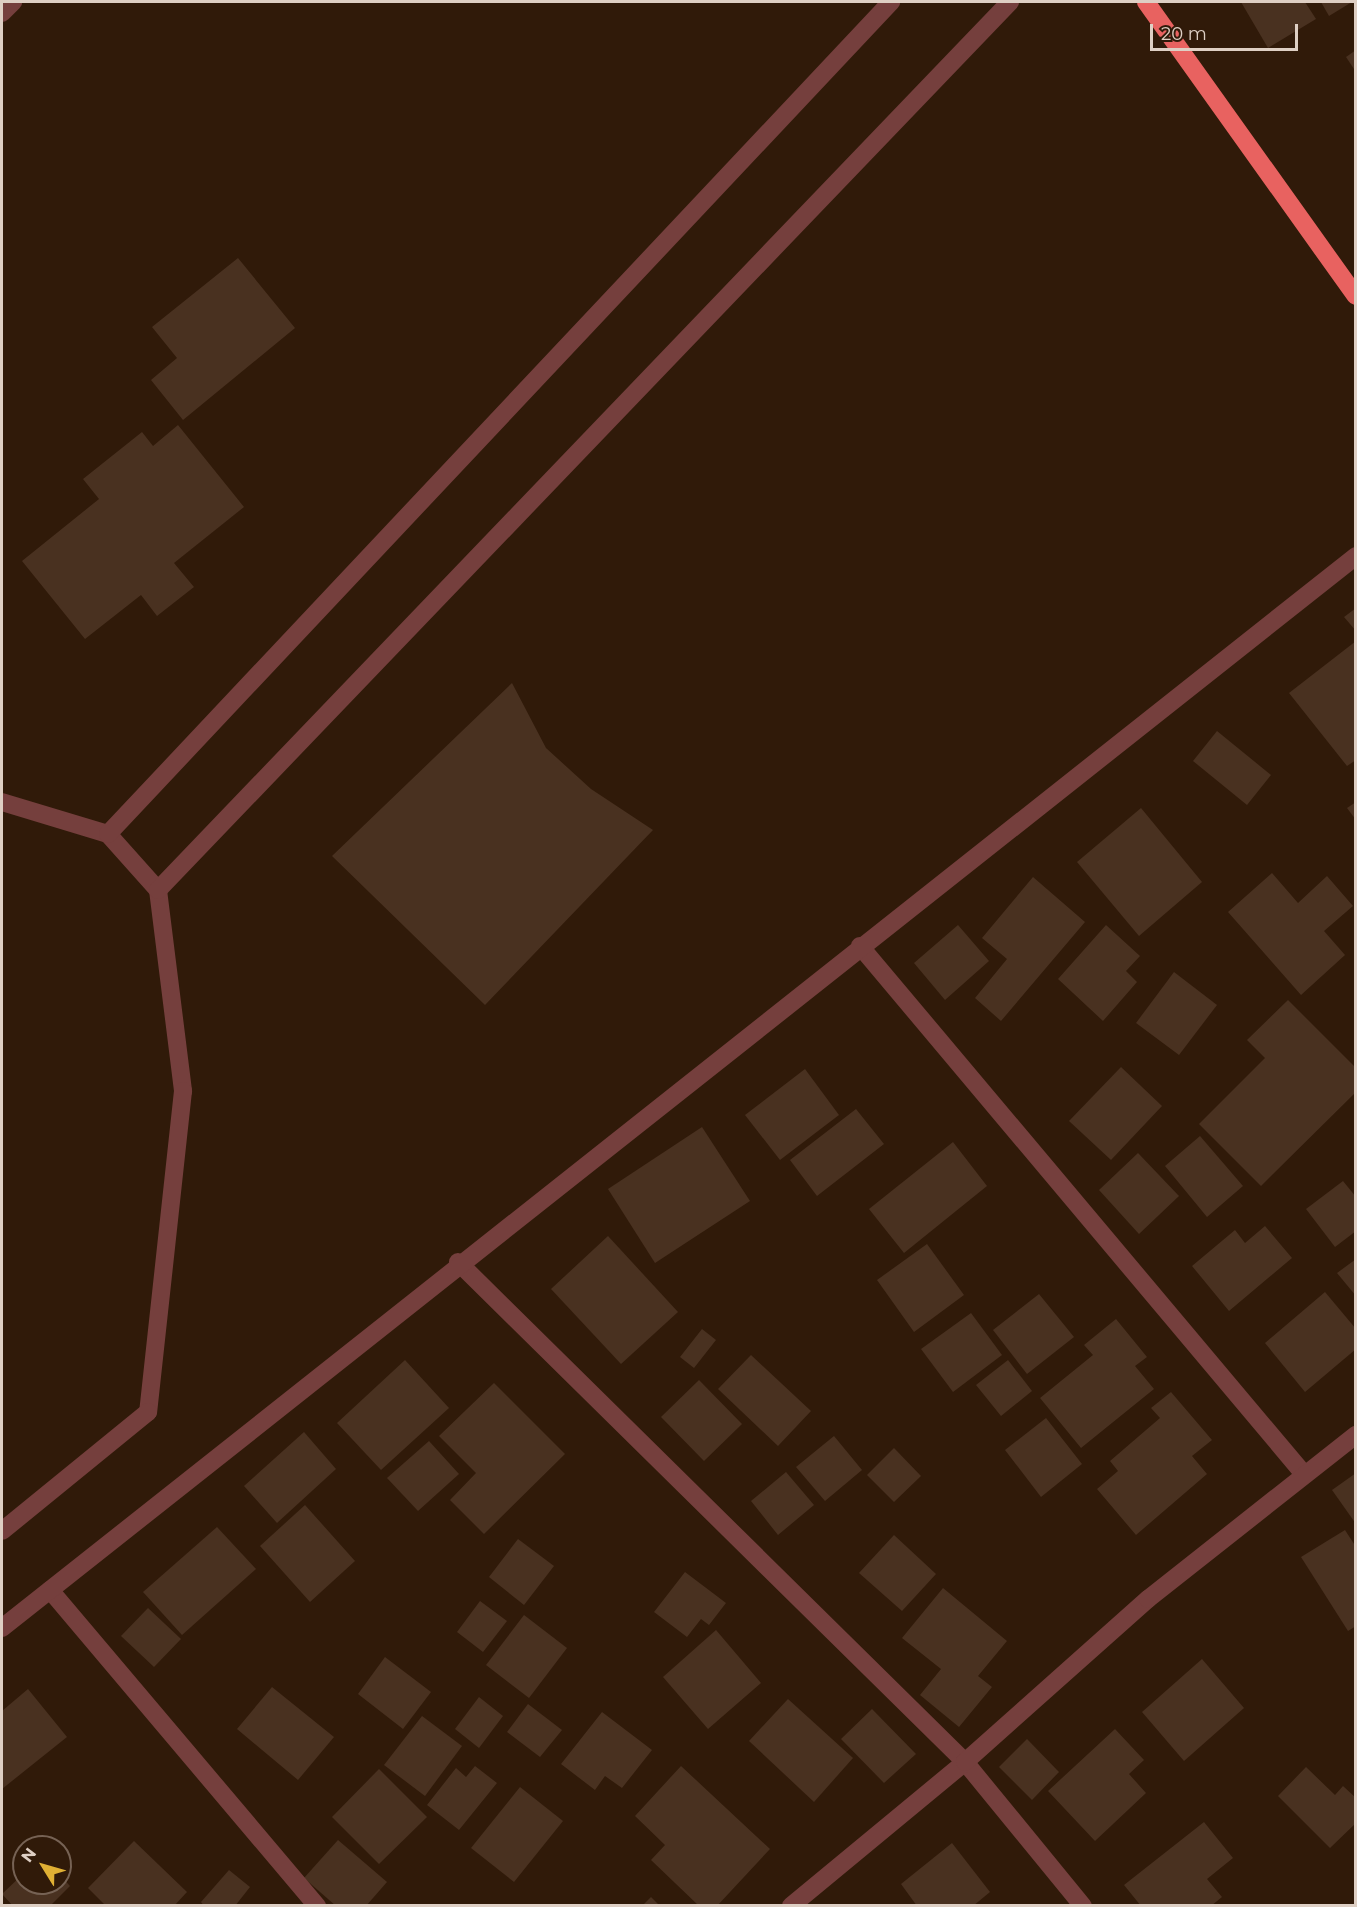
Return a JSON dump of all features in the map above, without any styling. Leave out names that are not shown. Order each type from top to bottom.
[{"type":"highway","points":[[1146,2],[1356,296]]},
{"type":"street","points":[[2,13],[13,2]]},
{"type":"street","points":[[108,834],[891,2]]},
{"type":"street","points":[[158,890],[1010,2]]},
{"type":"street","points":[[2,1628],[458,1262],[1356,556]]},
{"type":"street","points":[[2,802],[108,834],[158,890],[183,1091],[148,1412],[2,1531]]},
{"type":"street","points":[[860,946],[1303,1473]]},
{"type":"street","points":[[458,1262],[965,1762],[1083,1905]]},
{"type":"street","points":[[791,1905],[965,1762],[1148,1599],[1303,1473],[1356,1435]]},
{"type":"street","points":[[50,1590],[317,1905]]},
{"type":"building","points":[[1241,2],[1305,2],[1316,19],[1268,48]]},
{"type":"building","points":[[1321,2],[1352,2],[1329,16]]},
{"type":"building","points":[[1356,50],[1356,72],[1346,57]]},
{"type":"building","points":[[238,258],[295,328],[183,420],[151,380],[177,358],[152,327]]},
{"type":"building","points":[[178,425],[244,507],[174,563],[194,587],[157,616],[141,595],[85,639],[22,561],[99,499],[83,479],[142,432],[153,446]]},
{"type":"building","points":[[1356,608],[1356,631],[1344,617]]},
{"type":"building","points":[[1356,641],[1356,760],[1347,766],[1289,693]]},
{"type":"building","points":[[512,683],[546,748],[591,789],[653,830],[485,1005],[332,856]]},
{"type":"building","points":[[1217,731],[1271,775],[1247,805],[1193,761]]},
{"type":"building","points":[[1356,802],[1356,820],[1347,808]]},
{"type":"building","points":[[1141,808],[1202,882],[1139,936],[1077,862]]},
{"type":"building","points":[[1272,873],[1298,903],[1327,876],[1353,906],[1324,931],[1345,955],[1301,995],[1228,912]]},
{"type":"building","points":[[1033,877],[1085,922],[1001,1021],[975,998],[1007,959],[982,938]]},
{"type":"building","points":[[958,925],[989,961],[945,1000],[914,963]]},
{"type":"building","points":[[1106,925],[1140,956],[1126,971],[1137,982],[1103,1021],[1058,979]]},
{"type":"building","points":[[1174,972],[1217,1005],[1179,1055],[1136,1023]]},
{"type":"building","points":[[1288,1000],[1356,1068],[1356,1092],[1261,1186],[1199,1124],[1265,1058],[1247,1040]]},
{"type":"building","points":[[1121,1067],[1162,1106],[1111,1160],[1069,1121]]},
{"type":"building","points":[[805,1069],[839,1115],[780,1160],[745,1115]]},
{"type":"building","points":[[856,1109],[884,1144],[817,1196],[790,1160]]},
{"type":"building","points":[[702,1127],[750,1201],[655,1263],[608,1189]]},
{"type":"building","points":[[1200,1136],[1243,1186],[1207,1217],[1165,1166]]},
{"type":"building","points":[[953,1142],[987,1186],[904,1253],[869,1209]]},
{"type":"building","points":[[1138,1153],[1179,1196],[1139,1234],[1099,1190]]},
{"type":"building","points":[[1343,1181],[1356,1197],[1356,1231],[1335,1247],[1306,1209]]},
{"type":"building","points":[[1265,1226],[1292,1258],[1229,1311],[1192,1266],[1235,1230],[1245,1243]]},
{"type":"building","points":[[608,1236],[678,1312],[621,1364],[551,1289]]},
{"type":"building","points":[[927,1244],[964,1295],[914,1332],[877,1280]]},
{"type":"building","points":[[1356,1259],[1356,1296],[1337,1273]]},
{"type":"building","points":[[1325,1292],[1356,1329],[1356,1349],[1305,1392],[1265,1343]]},
{"type":"building","points":[[1039,1294],[1074,1337],[1027,1374],[993,1330]]},
{"type":"building","points":[[971,1313],[1002,1355],[953,1392],[921,1349]]},
{"type":"building","points":[[1116,1319],[1147,1357],[1135,1366],[1154,1389],[1081,1448],[1040,1398],[1093,1355],[1084,1345]]},
{"type":"building","points":[[702,1329],[716,1340],[694,1368],[680,1357]]},
{"type":"building","points":[[751,1355],[811,1411],[778,1446],[718,1389]]},
{"type":"building","points":[[405,1360],[449,1408],[381,1470],[337,1423]]},
{"type":"building","points":[[1008,1360],[1032,1391],[1001,1416],[976,1385]]},
{"type":"building","points":[[699,1380],[742,1424],[704,1461],[661,1417]]},
{"type":"building","points":[[494,1383],[565,1454],[484,1534],[450,1500],[476,1473],[439,1436]]},
{"type":"building","points":[[1171,1392],[1212,1440],[1192,1456],[1207,1474],[1136,1535],[1097,1489],[1118,1471],[1110,1461],[1160,1418],[1151,1408]]},
{"type":"building","points":[[1046,1418],[1082,1464],[1041,1497],[1005,1450]]},
{"type":"building","points":[[304,1432],[336,1469],[277,1523],[244,1486]]},
{"type":"building","points":[[834,1436],[862,1470],[825,1501],[796,1467]]},
{"type":"building","points":[[429,1441],[459,1474],[418,1511],[387,1478]]},
{"type":"building","points":[[894,1448],[921,1476],[894,1502],[867,1475]]},
{"type":"building","points":[[786,1472],[814,1505],[778,1535],[751,1501]]},
{"type":"building","points":[[1356,1473],[1356,1524],[1332,1490]]},
{"type":"building","points":[[305,1505],[355,1561],[310,1602],[260,1546]]},
{"type":"building","points":[[217,1527],[256,1569],[182,1635],[143,1592]]},
{"type":"building","points":[[1345,1530],[1356,1547],[1356,1626],[1348,1631],[1301,1557]]},
{"type":"building","points":[[894,1535],[936,1574],[902,1611],[859,1573]]},
{"type":"building","points":[[518,1539],[554,1566],[524,1605],[489,1577]]},
{"type":"building","points":[[685,1572],[726,1603],[709,1625],[701,1619],[687,1637],[654,1612]]},
{"type":"building","points":[[943,1588],[1007,1641],[978,1676],[992,1687],[959,1727],[920,1695],[941,1669],[902,1638]]},
{"type":"building","points":[[480,1601],[507,1621],[483,1652],[457,1632]]},
{"type":"building","points":[[148,1608],[181,1639],[154,1667],[121,1636]]},
{"type":"building","points":[[524,1615],[567,1648],[529,1698],[486,1665]]},
{"type":"building","points":[[716,1630],[761,1683],[708,1729],[663,1677]]},
{"type":"building","points":[[385,1657],[431,1692],[403,1729],[358,1694]]},
{"type":"building","points":[[1202,1659],[1244,1708],[1184,1761],[1142,1712]]},
{"type":"building","points":[[272,1687],[334,1737],[298,1780],[237,1729]]},
{"type":"building","points":[[28,1689],[67,1737],[2,1789],[2,1711]]},
{"type":"building","points":[[479,1697],[503,1716],[479,1748],[455,1729]]},
{"type":"building","points":[[788,1699],[853,1758],[814,1802],[749,1741]]},
{"type":"building","points":[[528,1704],[562,1730],[540,1757],[507,1732]]},
{"type":"building","points":[[872,1709],[916,1754],[884,1783],[841,1739]]},
{"type":"building","points":[[602,1712],[652,1750],[622,1788],[605,1776],[595,1790],[561,1764]]},
{"type":"building","points":[[422,1716],[462,1746],[425,1796],[384,1765]]},
{"type":"building","points":[[1115,1729],[1144,1760],[1129,1774],[1146,1793],[1095,1841],[1048,1791]]},
{"type":"building","points":[[1027,1739],[1059,1772],[1032,1800],[999,1767]]},
{"type":"building","points":[[475,1766],[497,1783],[459,1830],[427,1805],[456,1768],[466,1777]]},
{"type":"building","points":[[681,1766],[770,1849],[717,1906],[699,1906],[651,1860],[665,1845],[635,1816]]},
{"type":"building","points":[[1306,1767],[1335,1795],[1343,1786],[1356,1798],[1356,1823],[1330,1848],[1278,1796]]},
{"type":"building","points":[[379,1769],[427,1817],[379,1864],[332,1817]]},
{"type":"building","points":[[520,1787],[563,1821],[514,1882],[471,1848]]},
{"type":"building","points":[[1204,1822],[1233,1858],[1207,1879],[1222,1897],[1211,1906],[1141,1906],[1124,1885]]},
{"type":"building","points":[[338,1840],[387,1882],[366,1906],[336,1906],[304,1878]]},
{"type":"building","points":[[134,1841],[187,1892],[174,1906],[106,1906],[88,1888]]},
{"type":"building","points":[[952,1843],[990,1892],[973,1906],[917,1906],[901,1884]]},
{"type":"building","points":[[229,1870],[250,1887],[235,1906],[204,1906],[201,1902]]},
{"type":"building","points":[[12,1884],[12,1895],[61,1895],[50,1906],[13,1906],[2,1894]]},
{"type":"building","points":[[651,1897],[660,1906],[642,1906]]}]
